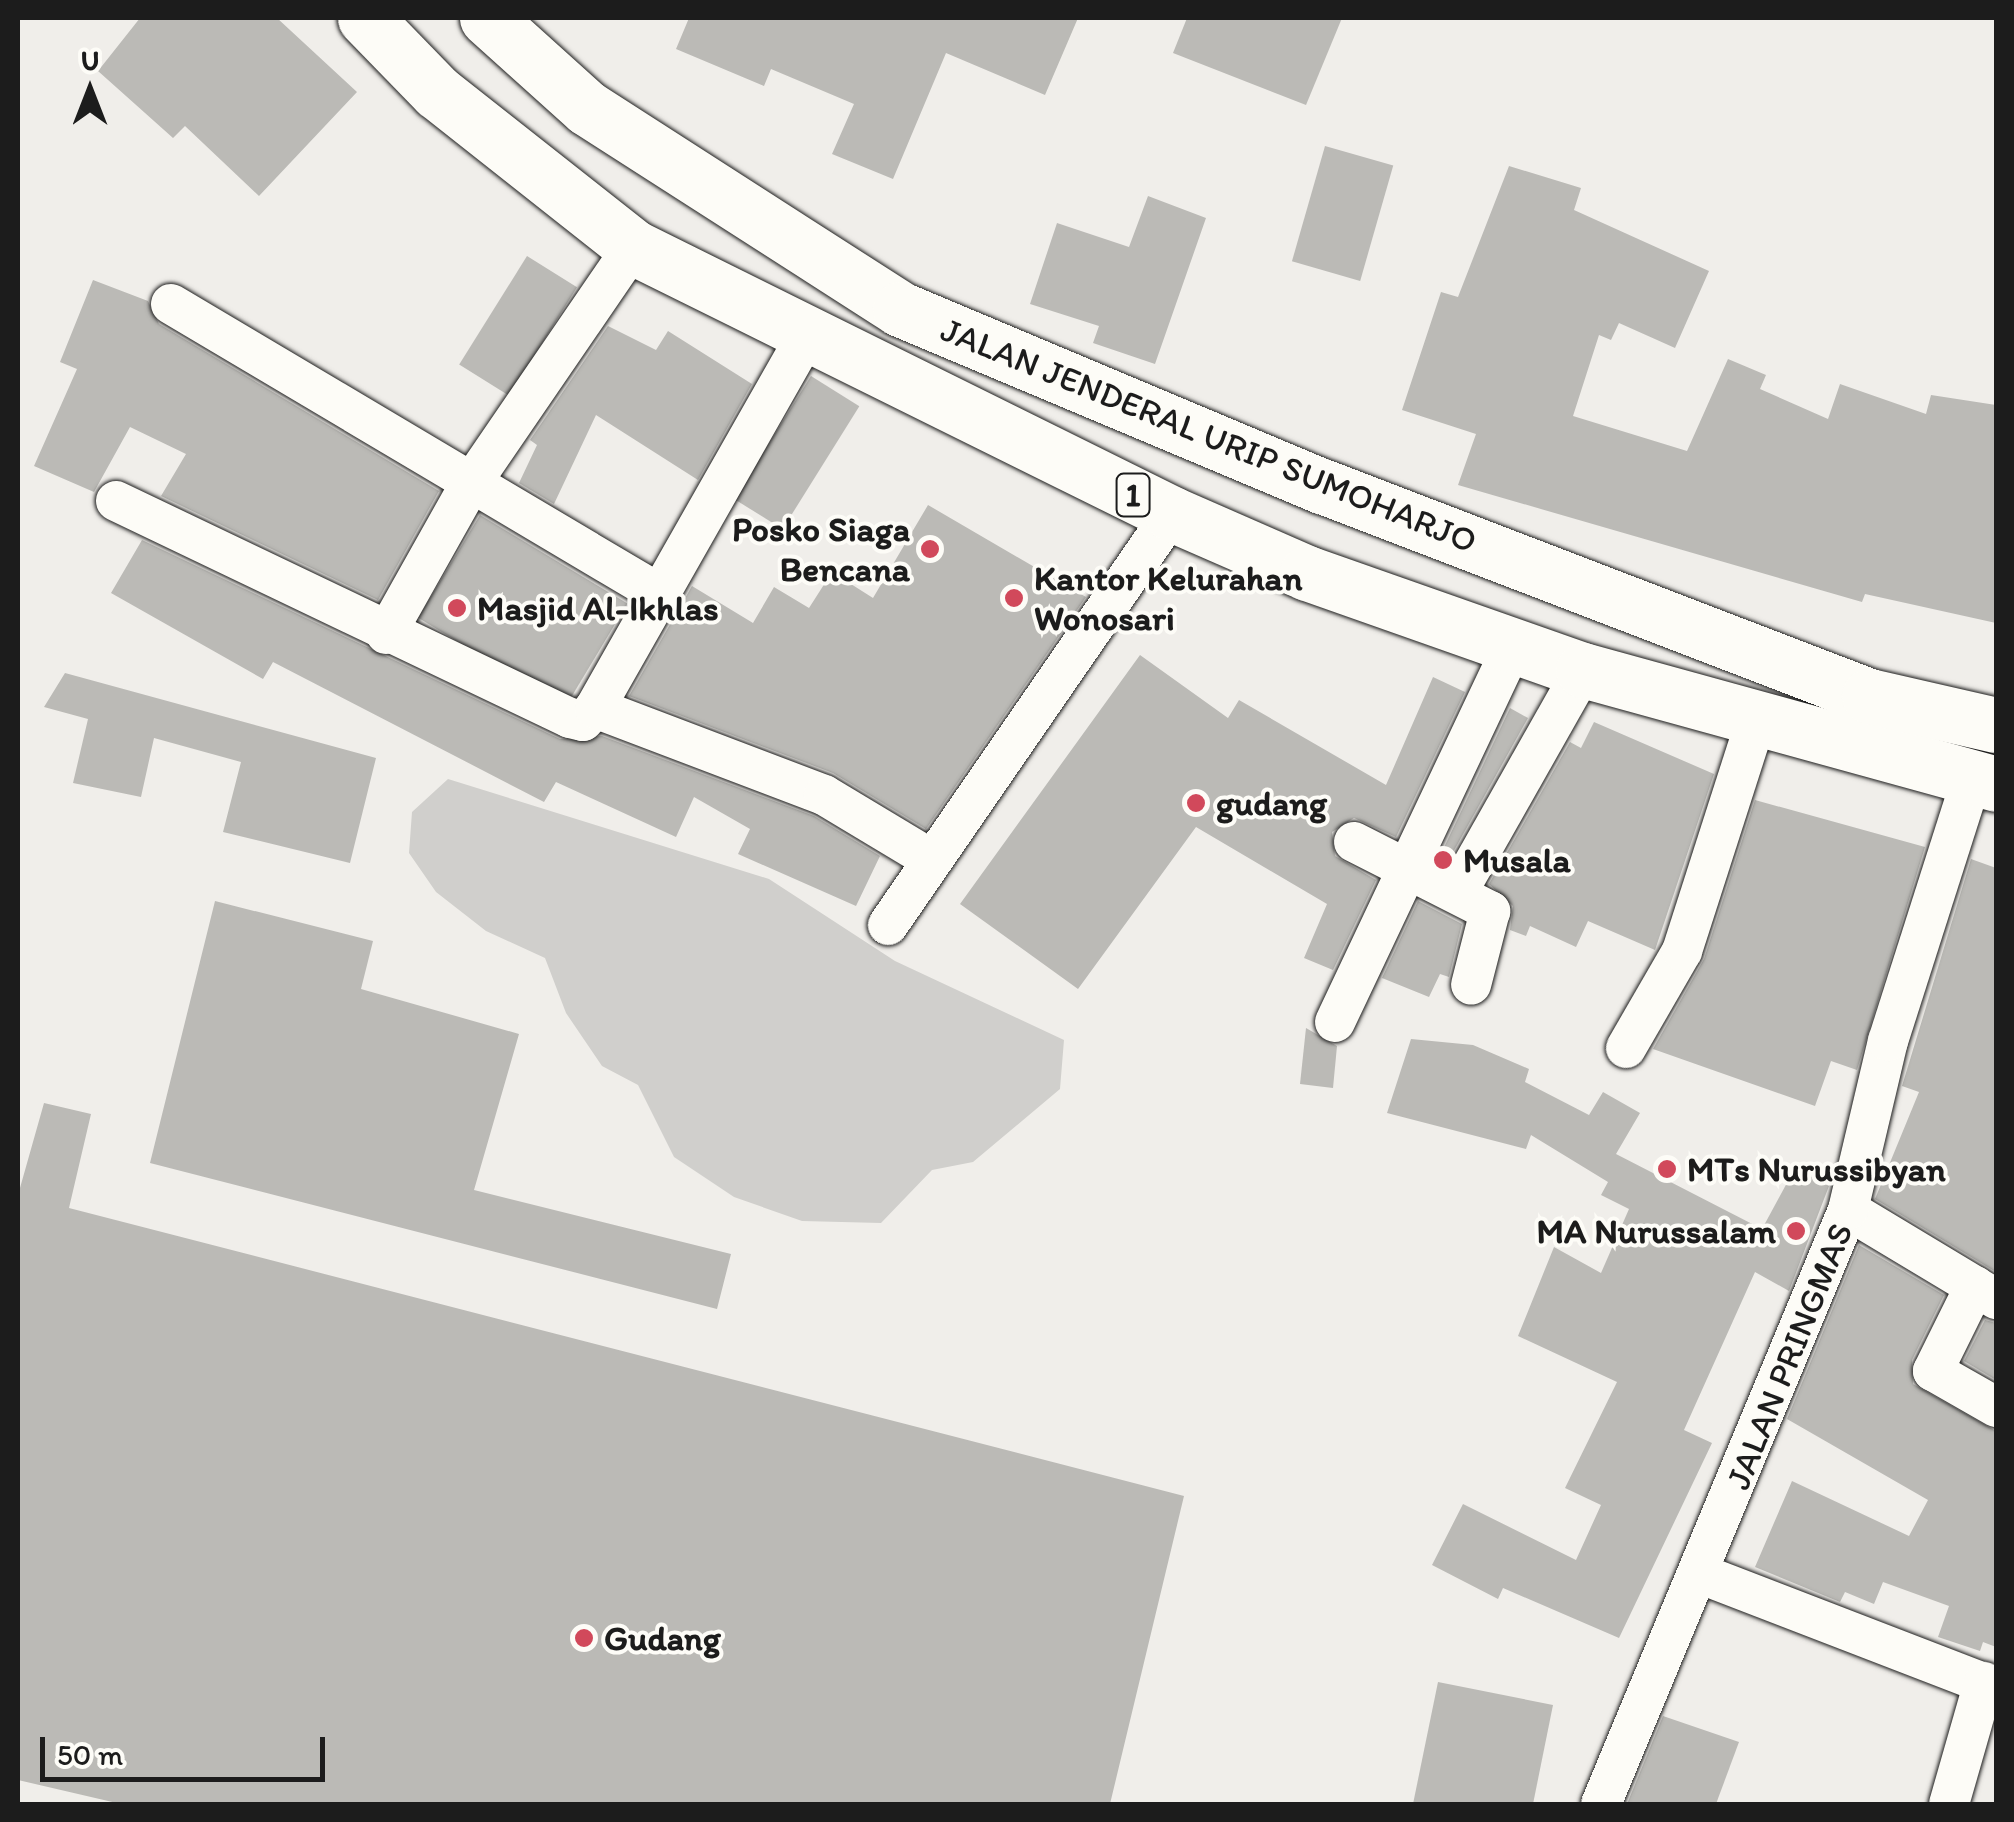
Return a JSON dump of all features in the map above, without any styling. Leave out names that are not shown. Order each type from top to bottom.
[{"type":"highway","name":"JALAN JENDERAL URIP SUMOHARJO","points":[[365,18],[437,92],[633,248],[805,339],[1172,514],[1307,573],[1583,670],[1984,781]]},
{"type":"highway","name":"JALAN JENDERAL URIP SUMOHARJO","points":[[488,18],[587,108],[900,309],[1322,486],[1869,696],[1996,726]]},
{"type":"street","points":[[386,634],[468,488],[633,248]]},
{"type":"street","points":[[172,304],[468,488],[646,586]]},
{"type":"street","points":[[116,501],[386,634],[584,721],[596,708],[805,339]]},
{"type":"street","points":[[888,925],[1172,514]]},
{"type":"street","points":[[1335,1022],[1514,643]]},
{"type":"street","points":[[1457,893],[1583,670]]},
{"type":"street","points":[[596,708],[824,795],[932,860]]},
{"type":"street","points":[[1626,1048],[1682,951],[1756,720]]},
{"type":"street","name":"JALAN PRINGMAS","points":[[1601,1804],[1700,1574],[1848,1210],[1888,1041],[1984,781]]},
{"type":"street","points":[[1354,842],[1492,914],[1471,986]]},
{"type":"street","points":[[1848,1210],[1986,1292],[1933,1370],[1996,1407]]},
{"type":"street","points":[[1700,1574],[1990,1685],[1949,1804]]},
{"type":"shaded area","points":[[448,779],[769,879],[895,961],[1064,1040],[1060,1089],[973,1162],[932,1170],[881,1223],[802,1221],[734,1197],[674,1157],[638,1085],[602,1066],[566,1013],[545,958],[486,931],[436,892],[409,853],[412,812]]},
{"type":"building","points":[[140,18],[277,18],[357,92],[259,196],[185,126],[173,138],[98,71]]},
{"type":"building","points":[[689,18],[1078,18],[1045,95],[946,53],[893,179],[832,154],[854,104],[771,69],[764,86],[676,49]]},
{"type":"building","points":[[1187,18],[1342,18],[1306,105],[1173,53]]},
{"type":"building","points":[[1325,146],[1393,166],[1360,281],[1292,261]]},
{"type":"building","points":[[1509,166],[1581,188],[1574,210],[1709,271],[1675,348],[1619,323],[1611,340],[1599,335],[1573,416],[1687,451],[1728,359],[1766,375],[1760,389],[1828,419],[1840,384],[1926,414],[1931,395],[1996,405],[1996,623],[1865,594],[1862,602],[1458,485],[1476,434],[1402,410],[1441,292],[1458,297]]},
{"type":"building","points":[[1148,196],[1206,218],[1155,364],[1093,343],[1099,326],[1030,304],[1057,223],[1129,247]]},
{"type":"building","points":[[527,256],[577,287],[509,396],[459,365]]},
{"type":"building","points":[[93,280],[148,301],[159,324],[439,491],[378,600],[161,496],[186,454],[130,427],[94,492],[34,466],[77,369],[60,362]]},
{"type":"building","points":[[608,326],[656,350],[668,331],[752,384],[698,480],[596,415],[554,504],[519,483],[537,445],[530,440]]},
{"type":"building","points":[[811,376],[859,406],[783,529],[734,499]]},
{"type":"building","points":[[928,505],[1086,597],[926,829],[833,773],[629,696],[692,586],[753,623],[774,587],[809,608],[832,572],[873,598]]},
{"type":"building","points":[[480,515],[627,604],[566,706],[418,618]]},
{"type":"building","points":[[142,540],[560,739],[602,736],[814,816],[880,856],[856,906],[738,854],[750,829],[694,797],[676,837],[556,782],[544,802],[273,662],[263,679],[111,593]]},
{"type":"building","name":"gudang","points":[[1140,655],[1228,718],[1239,700],[1386,785],[1433,677],[1465,692],[1396,837],[1354,818],[1332,832],[1335,856],[1376,880],[1333,970],[1304,958],[1327,904],[1196,827],[1078,989],[960,904]]},
{"type":"building","points":[[65,673],[376,758],[350,863],[223,832],[241,762],[154,738],[141,797],[73,783],[88,719],[44,707]]},
{"type":"building","points":[[1510,708],[1528,718],[1447,863],[1439,858]]},
{"type":"building","points":[[1594,722],[1714,774],[1655,950],[1588,921],[1576,947],[1530,926],[1526,936],[1510,930],[1513,906],[1489,884],[1570,742],[1581,748]]},
{"type":"building","points":[[1755,800],[1925,847],[1857,1070],[1831,1061],[1815,1106],[1653,1049],[1704,959]]},
{"type":"building","points":[[1971,859],[1996,868],[1996,1272],[1875,1199],[1919,1092],[1902,1086]]},
{"type":"building","points":[[215,901],[373,941],[361,989],[519,1034],[474,1190],[731,1254],[717,1309],[150,1163]]},
{"type":"building","points":[[1418,901],[1462,924],[1449,977],[1440,974],[1429,997],[1382,978]]},
{"type":"building","points":[[1306,1028],[1337,1046],[1333,1088],[1300,1084]]},
{"type":"building","points":[[1411,1039],[1473,1045],[1529,1069],[1525,1082],[1589,1115],[1603,1092],[1640,1113],[1616,1154],[1762,1229],[1795,1168],[1829,1186],[1789,1291],[1755,1272],[1684,1430],[1712,1443],[1619,1638],[1503,1588],[1498,1599],[1432,1565],[1463,1504],[1576,1560],[1601,1505],[1565,1488],[1617,1382],[1518,1336],[1554,1247],[1601,1273],[1629,1209],[1601,1195],[1608,1182],[1531,1135],[1526,1149],[1387,1113]]},
{"type":"building","name":"Gudang","points":[[44,1103],[91,1114],[69,1208],[1184,1496],[1110,1804],[121,1804],[18,1780],[18,1195]]},
{"type":"building","points":[[1859,1245],[1944,1295],[1912,1360],[1913,1384],[1996,1431],[1996,1647],[1983,1642],[1980,1651],[1938,1637],[1949,1606],[1883,1582],[1874,1604],[1845,1592],[1840,1602],[1755,1567],[1792,1481],[1909,1536],[1928,1500],[1787,1419]]},
{"type":"building","points":[[1985,1320],[1996,1323],[1996,1380],[1964,1361]]},
{"type":"building","points":[[1438,1682],[1553,1705],[1533,1804],[1413,1804]]},
{"type":"building","points":[[1663,1716],[1739,1742],[1716,1804],[1627,1804]]},
{"type":"place","name":"Posko Siaga Bencana","points":[[930,549]]},
{"type":"place","name":"Kantor Kelurahan Wonosari","points":[[1014,598]]},
{"type":"place","name":"Masjid Al-Ikhlas","points":[[457,608]]},
{"type":"place","name":"gudang","points":[[1196,803]]},
{"type":"place","name":"Musala","points":[[1443,860]]},
{"type":"place","name":"MTs Nurussibyan","points":[[1667,1169]]},
{"type":"place","name":"MA Nurussalam","points":[[1796,1231]]},
{"type":"place","name":"Gudang","points":[[584,1638]]}]
